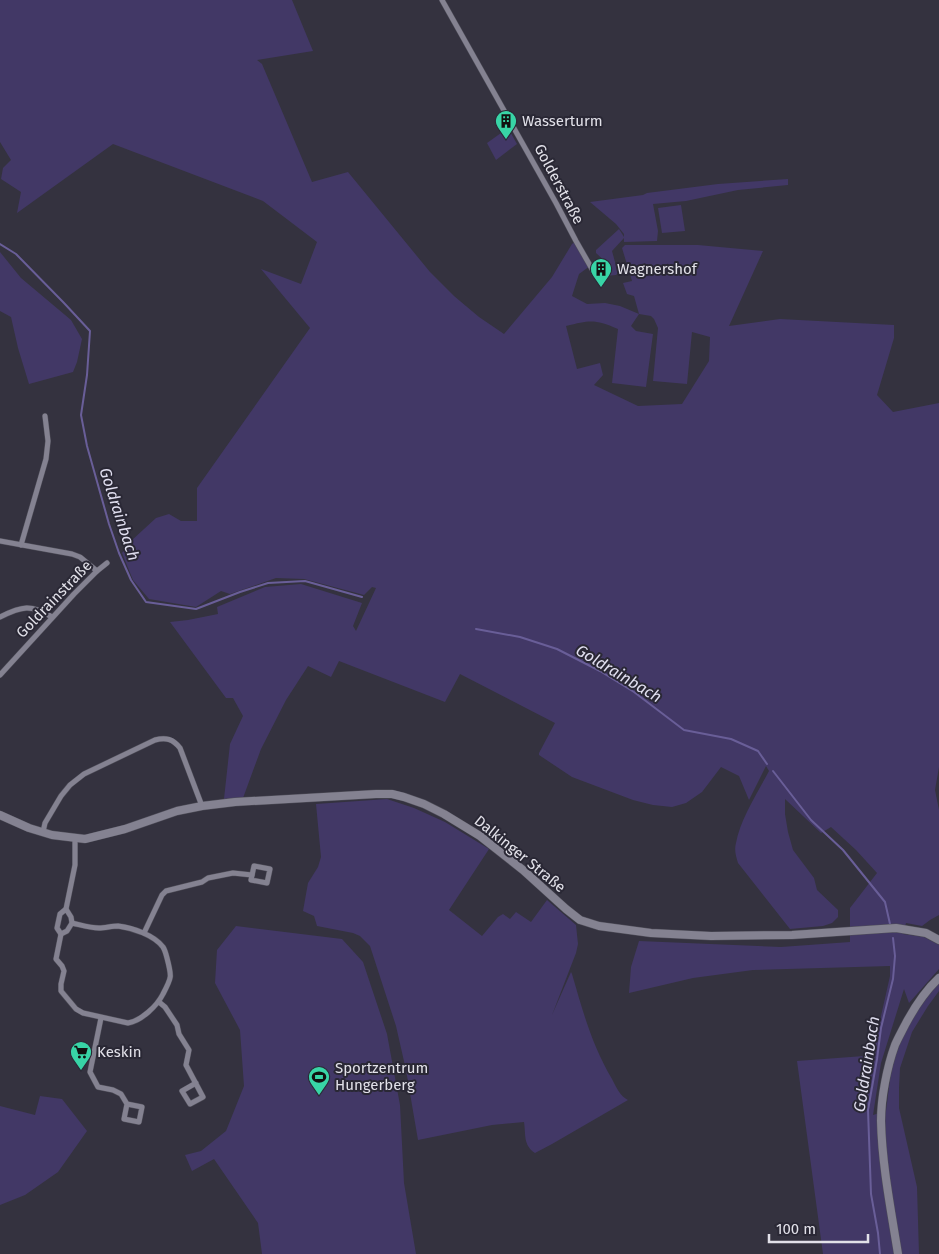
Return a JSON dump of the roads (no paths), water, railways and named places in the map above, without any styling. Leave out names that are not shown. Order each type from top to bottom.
[{"type":"street","name":"Golderstraße","points":[[442,0],[596,276]]},
{"type":"street","points":[[21,545],[46,460],[48,441],[45,416]]},
{"type":"street","points":[[0,542],[72,554],[80,557],[97,571]]},
{"type":"street","name":"Goldrainstraße","points":[[0,675],[52,617],[107,563]]},
{"type":"street","points":[[0,617],[19,608],[42,611],[52,617]]},
{"type":"street","points":[[43,832],[49,816],[70,785],[84,774],[162,738],[175,742],[180,748],[202,806]]},
{"type":"street","name":"Dalkinger Straße","points":[[0,815],[29,828],[52,835],[85,839],[125,829],[178,811],[202,806],[236,802],[392,794],[424,804],[480,836],[523,870],[580,920],[605,927],[651,933],[711,936],[792,935],[896,928],[926,933],[939,940]]},
{"type":"street","points":[[72,923],[98,928],[116,926],[144,933],[162,946],[171,974],[159,1002],[134,1022],[122,1022],[83,1013],[76,1009],[61,991],[64,971],[56,960],[60,934],[57,928],[60,914],[66,909],[75,865],[75,838]]},
{"type":"street","points":[[144,933],[162,895],[166,891],[233,872],[252,875]]},
{"type":"street","points":[[60,934],[67,931],[72,923],[66,909]]},
{"type":"street","points":[[898,1254],[883,1154],[881,1119],[884,1093],[888,1069],[896,1044],[912,1012],[939,978]]},
{"type":"street","points":[[159,1002],[165,1007],[177,1025],[179,1034],[189,1050],[186,1066],[196,1083]]},
{"type":"street","points":[[101,1018],[90,1072],[98,1087],[121,1094],[127,1104]]},
{"type":"waterway","name":"Goldrainbach","points":[[0,244],[16,254],[90,331],[87,375],[81,415],[87,446],[119,553],[131,580],[146,602],[196,609],[268,583],[305,581],[362,597]]},
{"type":"waterway","name":"Goldrainbach","points":[[476,629],[520,637],[557,649],[600,671],[634,692],[684,730],[731,739],[758,751],[767,764]]},
{"type":"waterway","name":"Goldrainbach","points":[[773,771],[811,820],[843,850],[885,902],[890,924]]},
{"type":"waterway","name":"Goldrainbach","points":[[880,1254],[871,1194],[868,1110],[881,1028],[893,979],[895,956],[893,938]]},
{"type":"place","name":"Wasserturm","points":[[506,140]]},
{"type":"place","name":"Wagnershof","points":[[601,288]]},
{"type":"place","name":"Keskin","points":[[81,1071]]},
{"type":"place","name":"Sportzentrum Hungerberg","points":[[319,1096]]}]
